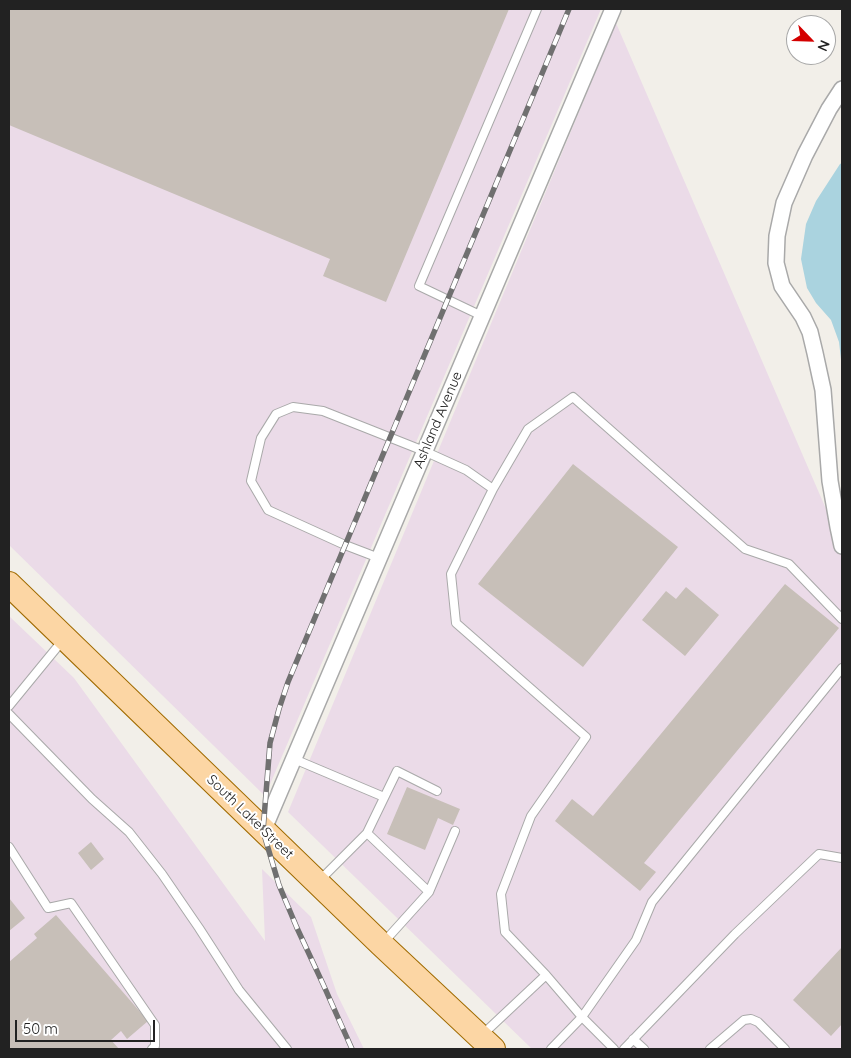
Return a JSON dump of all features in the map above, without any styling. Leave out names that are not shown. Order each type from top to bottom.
[{"type":"main road","name":"South Lake Street","points":[[9,584],[486,1043]]},
{"type":"street","name":"Ashland Avenue","points":[[263,830],[613,9]]},
{"type":"street","points":[[842,89],[829,109],[805,155],[784,203],[777,236],[776,263],[782,286],[803,317],[810,332],[815,353],[823,390],[830,481],[842,546]]},
{"type":"lane","points":[[482,316],[419,286],[537,9]]},
{"type":"lane","points":[[614,1049],[582,1017],[546,975],[505,932],[501,894],[530,816],[586,737],[456,623],[451,574],[493,489],[528,429],[573,397],[745,549],[789,564],[842,619]]},
{"type":"lane","points":[[379,558],[345,545],[268,510],[251,481],[261,438],[276,414],[292,407],[324,411],[466,470],[493,489]]},
{"type":"lane","points":[[9,706],[65,638]]},
{"type":"lane","points":[[551,1049],[582,1017],[636,940],[652,902],[842,668]]},
{"type":"lane","points":[[9,714],[92,799],[129,832],[167,882],[239,990],[286,1049]]},
{"type":"lane","points":[[294,759],[384,797]]},
{"type":"lane","points":[[318,882],[367,833],[397,771],[437,791]]},
{"type":"lane","points":[[381,944],[429,892],[455,831]]},
{"type":"lane","points":[[367,833],[429,892]]},
{"type":"lane","points":[[9,847],[48,908],[71,903],[155,1025],[155,1046],[152,1049]]},
{"type":"lane","points":[[624,1049],[735,934],[819,854],[842,858]]},
{"type":"lane","points":[[486,1043],[546,975]]},
{"type":"lane","points":[[710,1049],[744,1020],[751,1018],[758,1022],[785,1049]]},
{"type":"lane","points":[[633,1039],[644,1049]]},
{"type":"shaded area","points":[[9,9],[601,9],[265,796],[9,545]]},
{"type":"shaded area","points":[[616,23],[842,546],[842,1049],[532,1049],[288,812]]},
{"type":"shaded area","points":[[9,616],[74,678],[265,941],[262,869],[311,917],[337,994],[364,1049],[9,1049]]},
{"type":"water","points":[[842,163],[842,368],[839,342],[831,320],[816,303],[807,288],[801,259],[806,224],[816,201]]},
{"type":"building","points":[[9,9],[509,9],[386,302],[323,276],[330,259],[9,125]]},
{"type":"building","points":[[573,464],[678,547],[583,667],[478,584]]},
{"type":"building","points":[[785,584],[839,628],[644,863],[656,872],[640,891],[555,821],[572,799],[593,816]]},
{"type":"building","points":[[686,587],[719,615],[685,656],[642,620],[666,591],[676,599]]},
{"type":"building","points":[[407,787],[460,809],[453,825],[438,818],[425,850],[387,834]]},
{"type":"building","points":[[91,842],[104,859],[91,870],[78,853]]},
{"type":"building","points":[[9,898],[25,918],[9,931]]},
{"type":"building","points":[[56,915],[148,1021],[127,1039],[121,1031],[111,1040],[119,1049],[9,1049],[9,962],[37,938],[34,934]]},
{"type":"building","points":[[842,947],[842,1024],[831,1036],[793,1000]]},
{"type":"railway","points":[[352,1049],[279,885],[263,831],[270,743],[288,682],[569,9]]}]
